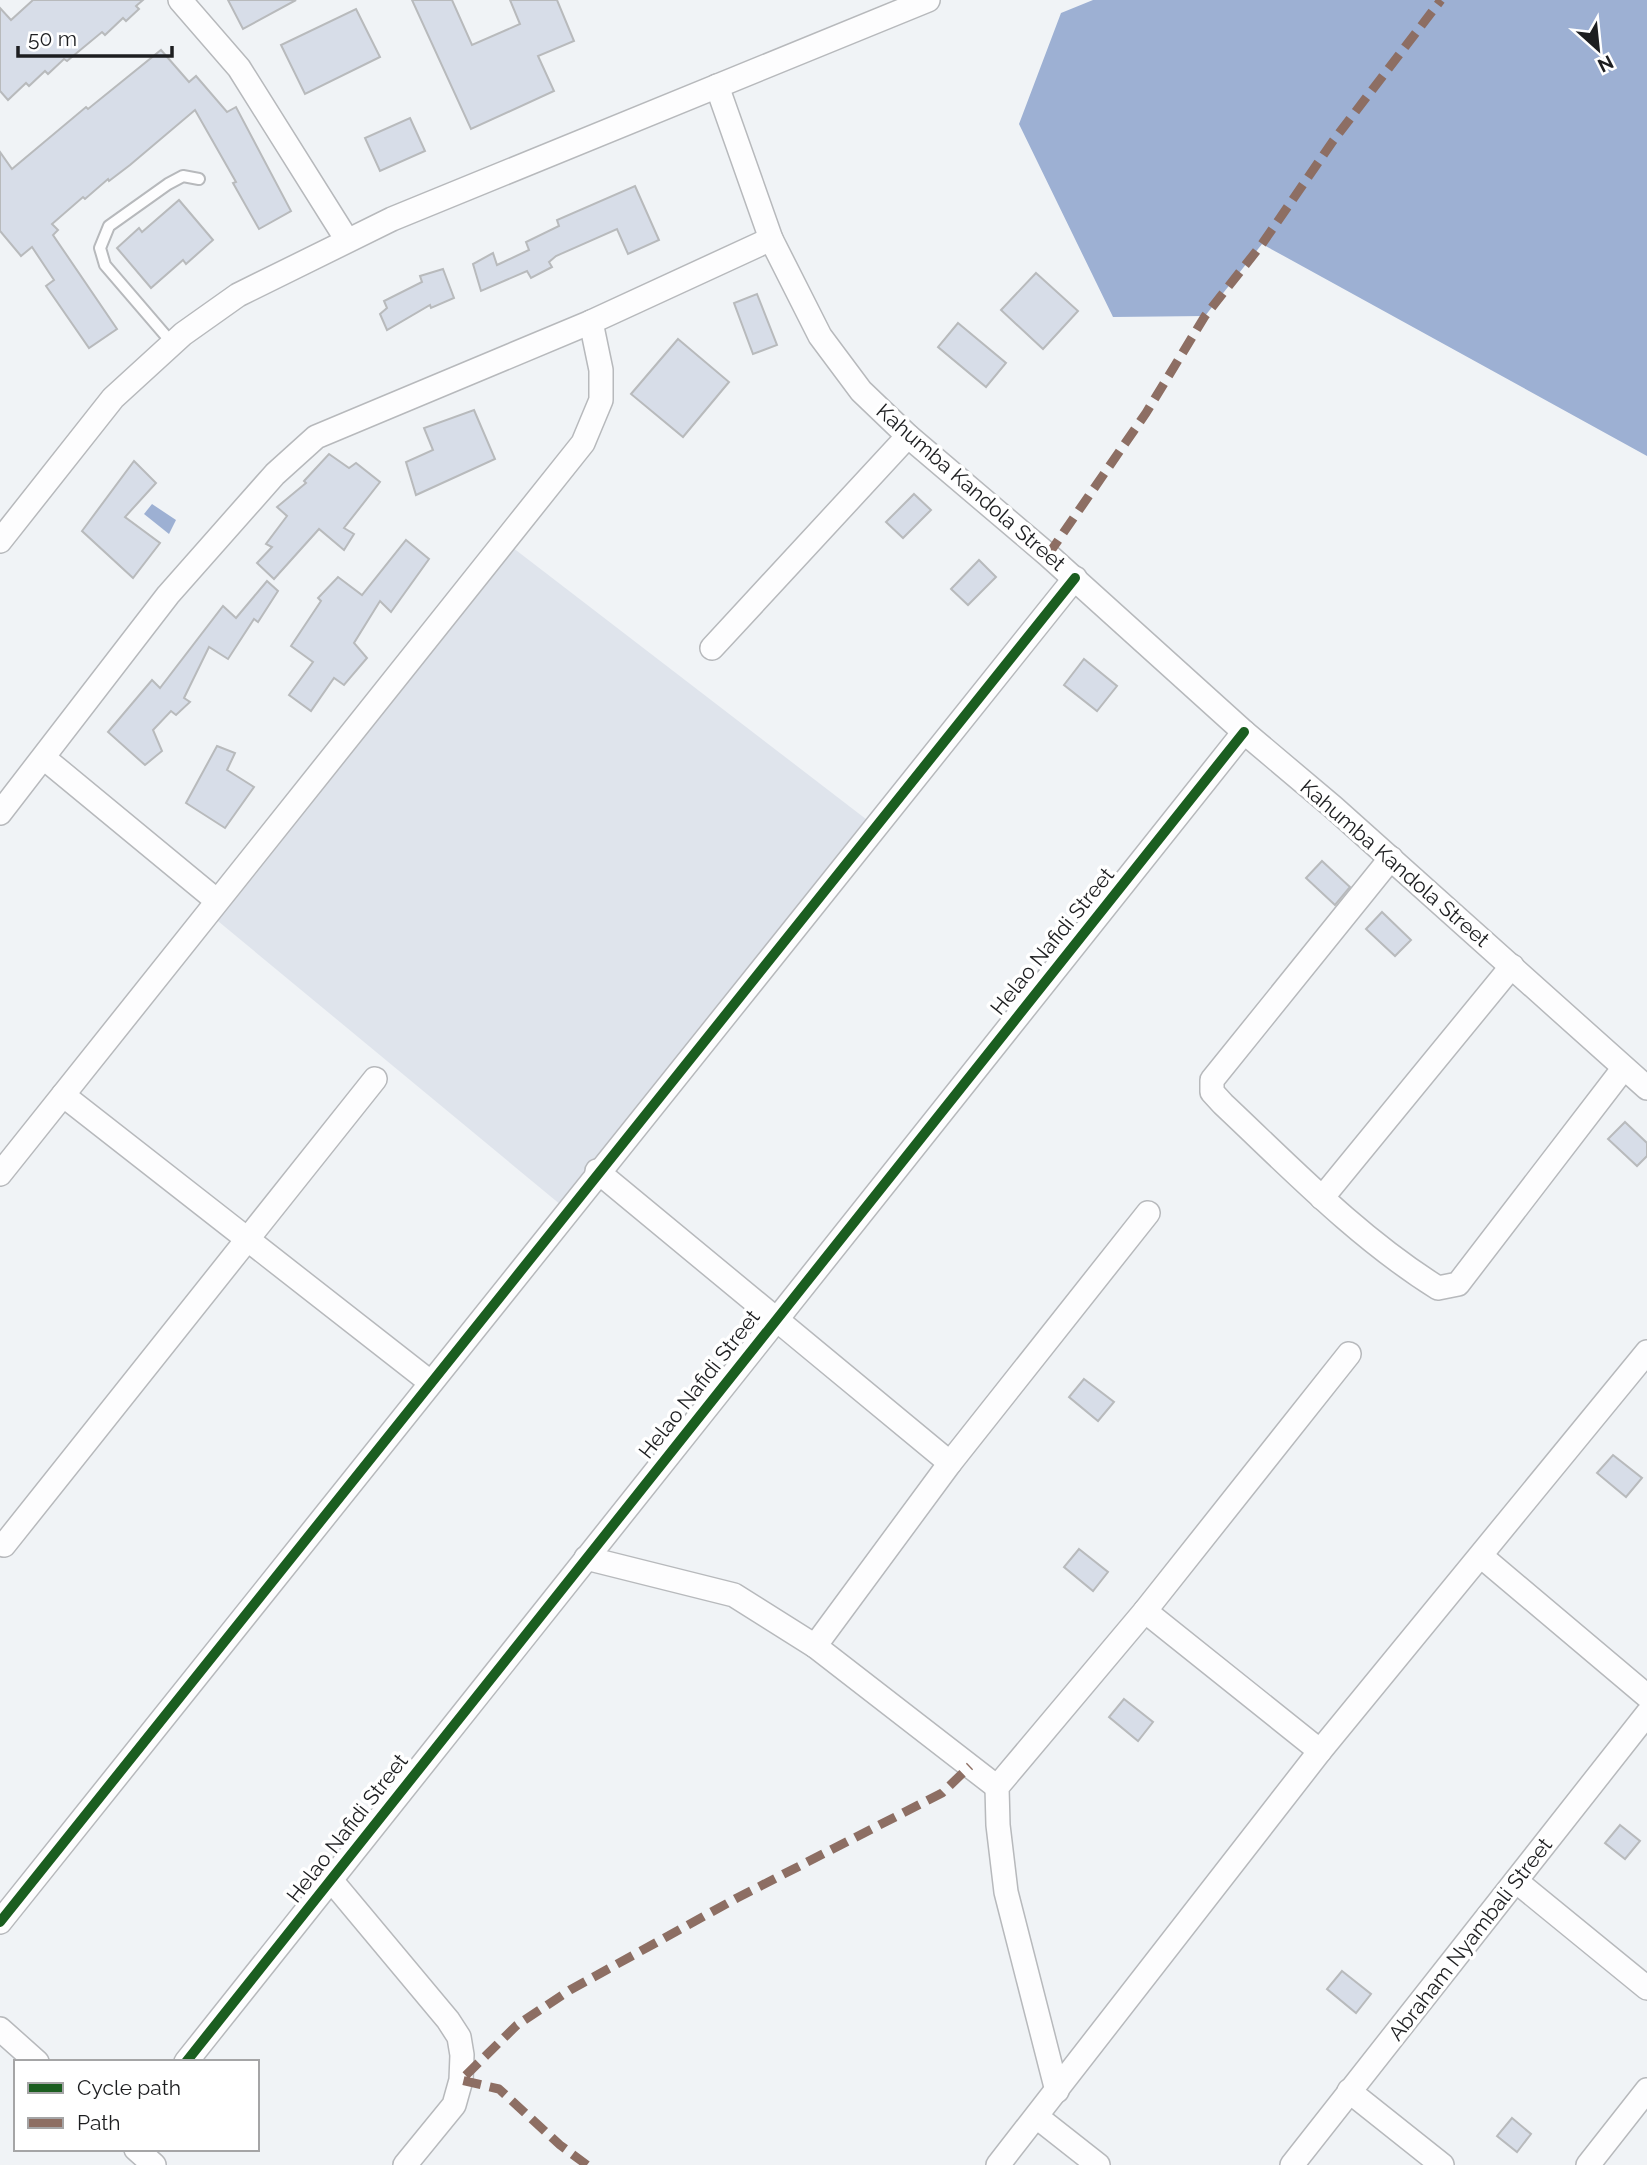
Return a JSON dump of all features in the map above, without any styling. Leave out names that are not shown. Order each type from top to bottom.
[{"type":"street","points":[[180,0],[239,68],[347,240]]},
{"type":"street","points":[[0,541],[113,398],[172,343],[239,295],[392,219],[928,0]]},
{"type":"street","name":"Kahumba Kandola Street","points":[[718,86],[771,239],[820,336],[861,391],[908,436],[1075,578],[1244,732],[1391,859],[1647,1088]]},
{"type":"street","points":[[0,813],[168,595],[275,474],[316,437],[591,323],[771,239]]},
{"type":"street","points":[[0,1174],[583,443],[601,400],[601,370],[591,323]]},
{"type":"street","points":[[712,648],[908,436]]},
{"type":"street","points":[[0,1922],[597,1171],[787,940],[875,826],[1075,578]]},
{"type":"street","name":"Helao Nafidi Street","points":[[188,2060],[1244,732]]},
{"type":"street","points":[[44,758],[216,901]]},
{"type":"street","points":[[1391,859],[1212,1080],[1212,1092],[1217,1098],[1322,1198],[1401,1264],[1438,1288],[1458,1284],[1623,1069]]},
{"type":"street","points":[[1322,1198],[1512,966]]},
{"type":"street","points":[[4,1545],[375,1079]]},
{"type":"street","points":[[63,1095],[430,1382]]},
{"type":"street","points":[[597,1171],[950,1464]]},
{"type":"street","points":[[815,1646],[950,1464],[1148,1213]]},
{"type":"street","points":[[998,2165],[1320,1751],[1647,1352]]},
{"type":"street","points":[[1057,2091],[1006,1892],[998,1825],[997,1787],[1145,1611],[1349,1354]]},
{"type":"street","points":[[1481,1556],[1647,1696]]},
{"type":"street","points":[[586,1558],[734,1595],[815,1646],[997,1787]]},
{"type":"street","points":[[1145,1611],[1320,1751]]},
{"type":"street","name":"Abraham Nyambali Street","points":[[1292,2165],[1647,1714]]},
{"type":"street","points":[[331,1880],[459,2037],[461,2080],[454,2105],[405,2165]]},
{"type":"street","points":[[1516,1881],[1647,1988]]},
{"type":"street","points":[[0,2029],[35,2060]]},
{"type":"street","points":[[1588,2165],[1647,2090]]},
{"type":"street","points":[[1349,2091],[1442,2165]]},
{"type":"street","points":[[1037,2118],[1098,2165]]},
{"type":"lane","points":[[172,343],[105,265],[100,248],[109,226],[168,184],[183,176],[199,179]]},
{"type":"shaded area","points":[[504,541],[875,826],[567,1210],[207,912]]},
{"type":"water","points":[[1093,0],[1647,0],[1647,456],[1262,244],[1205,316],[1113,317],[1019,124],[1061,13]]},
{"type":"water","points":[[152,504],[176,520],[169,534],[144,514]]},
{"type":"building","points":[[33,0],[143,0],[136,6],[139,9],[126,21],[123,18],[105,35],[102,32],[48,74],[45,71],[29,86],[26,83],[8,100],[0,91],[0,8],[11,20]]},
{"type":"building","points":[[228,0],[296,0],[243,29]]},
{"type":"building","points":[[412,0],[452,0],[472,45],[520,24],[510,0],[557,0],[574,41],[538,56],[554,91],[471,129]]},
{"type":"building","points":[[356,9],[380,57],[305,94],[281,45]]},
{"type":"building","points":[[161,50],[189,82],[196,76],[227,112],[236,107],[291,211],[259,229],[195,110],[130,165],[85,199],[83,197],[52,224],[58,230],[53,235],[117,329],[89,348],[46,286],[54,280],[32,247],[21,256],[0,231],[0,152],[12,169],[86,107],[88,109]]},
{"type":"building","points":[[410,118],[425,151],[380,171],[365,138]]},
{"type":"building","points":[[635,186],[659,240],[628,254],[617,229],[556,256],[549,262],[552,267],[531,278],[527,271],[481,291],[473,264],[493,253],[497,265],[529,250],[526,242],[559,226],[557,220]]},
{"type":"building","points":[[179,200],[213,240],[186,264],[183,260],[151,288],[117,248],[139,228],[142,232]]},
{"type":"building","points":[[443,269],[454,298],[431,308],[430,305],[387,330],[380,314],[387,308],[384,301],[422,282],[420,276]]},
{"type":"building","points":[[1036,273],[1078,311],[1043,349],[1001,310]]},
{"type":"building","points":[[757,294],[777,345],[753,354],[734,303]]},
{"type":"building","points":[[958,323],[1006,363],[986,387],[938,347]]},
{"type":"building","points":[[678,339],[729,382],[683,437],[631,394]]},
{"type":"building","points":[[474,410],[495,459],[416,495],[406,462],[433,450],[424,428]]},
{"type":"building","points":[[329,454],[349,468],[356,463],[380,482],[344,528],[354,534],[344,550],[319,529],[274,579],[257,563],[272,547],[266,544],[287,516],[277,507],[306,483],[304,481]]},
{"type":"building","points":[[134,461],[156,483],[125,517],[160,543],[133,578],[82,531]]},
{"type":"building","points":[[914,494],[931,510],[903,538],[886,522]]},
{"type":"building","points":[[406,540],[429,559],[391,612],[380,601],[354,643],[367,658],[344,685],[334,678],[311,711],[289,695],[313,662],[291,646],[321,601],[318,598],[338,577],[362,595]]},
{"type":"building","points":[[979,560],[996,577],[968,605],[951,589]]},
{"type":"building","points":[[267,581],[278,591],[258,622],[254,619],[228,659],[209,647],[184,698],[190,702],[176,715],[171,711],[153,730],[162,751],[145,765],[108,732],[152,680],[160,688],[223,606],[236,618]]},
{"type":"building","points":[[1084,659],[1117,686],[1097,711],[1064,685]]},
{"type":"building","points":[[217,746],[235,753],[227,770],[254,787],[225,828],[186,803]]},
{"type":"building","points":[[1322,861],[1350,887],[1335,905],[1306,878]]},
{"type":"building","points":[[1382,912],[1411,940],[1395,956],[1366,929]]},
{"type":"building","points":[[1625,1122],[1647,1143],[1647,1156],[1637,1166],[1608,1139]]},
{"type":"building","points":[[1084,1379],[1114,1402],[1098,1421],[1069,1397]]},
{"type":"building","points":[[1613,1455],[1642,1478],[1626,1497],[1597,1473]]},
{"type":"building","points":[[1079,1549],[1108,1572],[1093,1591],[1064,1567]]},
{"type":"building","points":[[1124,1699],[1153,1722],[1138,1741],[1109,1717]]},
{"type":"building","points":[[1620,1825],[1640,1841],[1625,1859],[1605,1843]]},
{"type":"building","points":[[1342,1971],[1371,1994],[1356,2013],[1327,1989]]},
{"type":"building","points":[[1512,2118],[1531,2134],[1517,2152],[1497,2136]]},
{"type":"marked path","points":[[1048,555],[1146,413],[1205,316],[1262,244],[1333,141],[1441,0]]},
{"type":"marked path","points":[[587,2165],[560,2145],[499,2089],[461,2080],[517,2025],[570,1990],[737,1898],[942,1793],[970,1766]]},
{"type":"cycle path","points":[[0,1922],[1075,578]]},
{"type":"cycle path","points":[[188,2060],[1244,732]]}]
